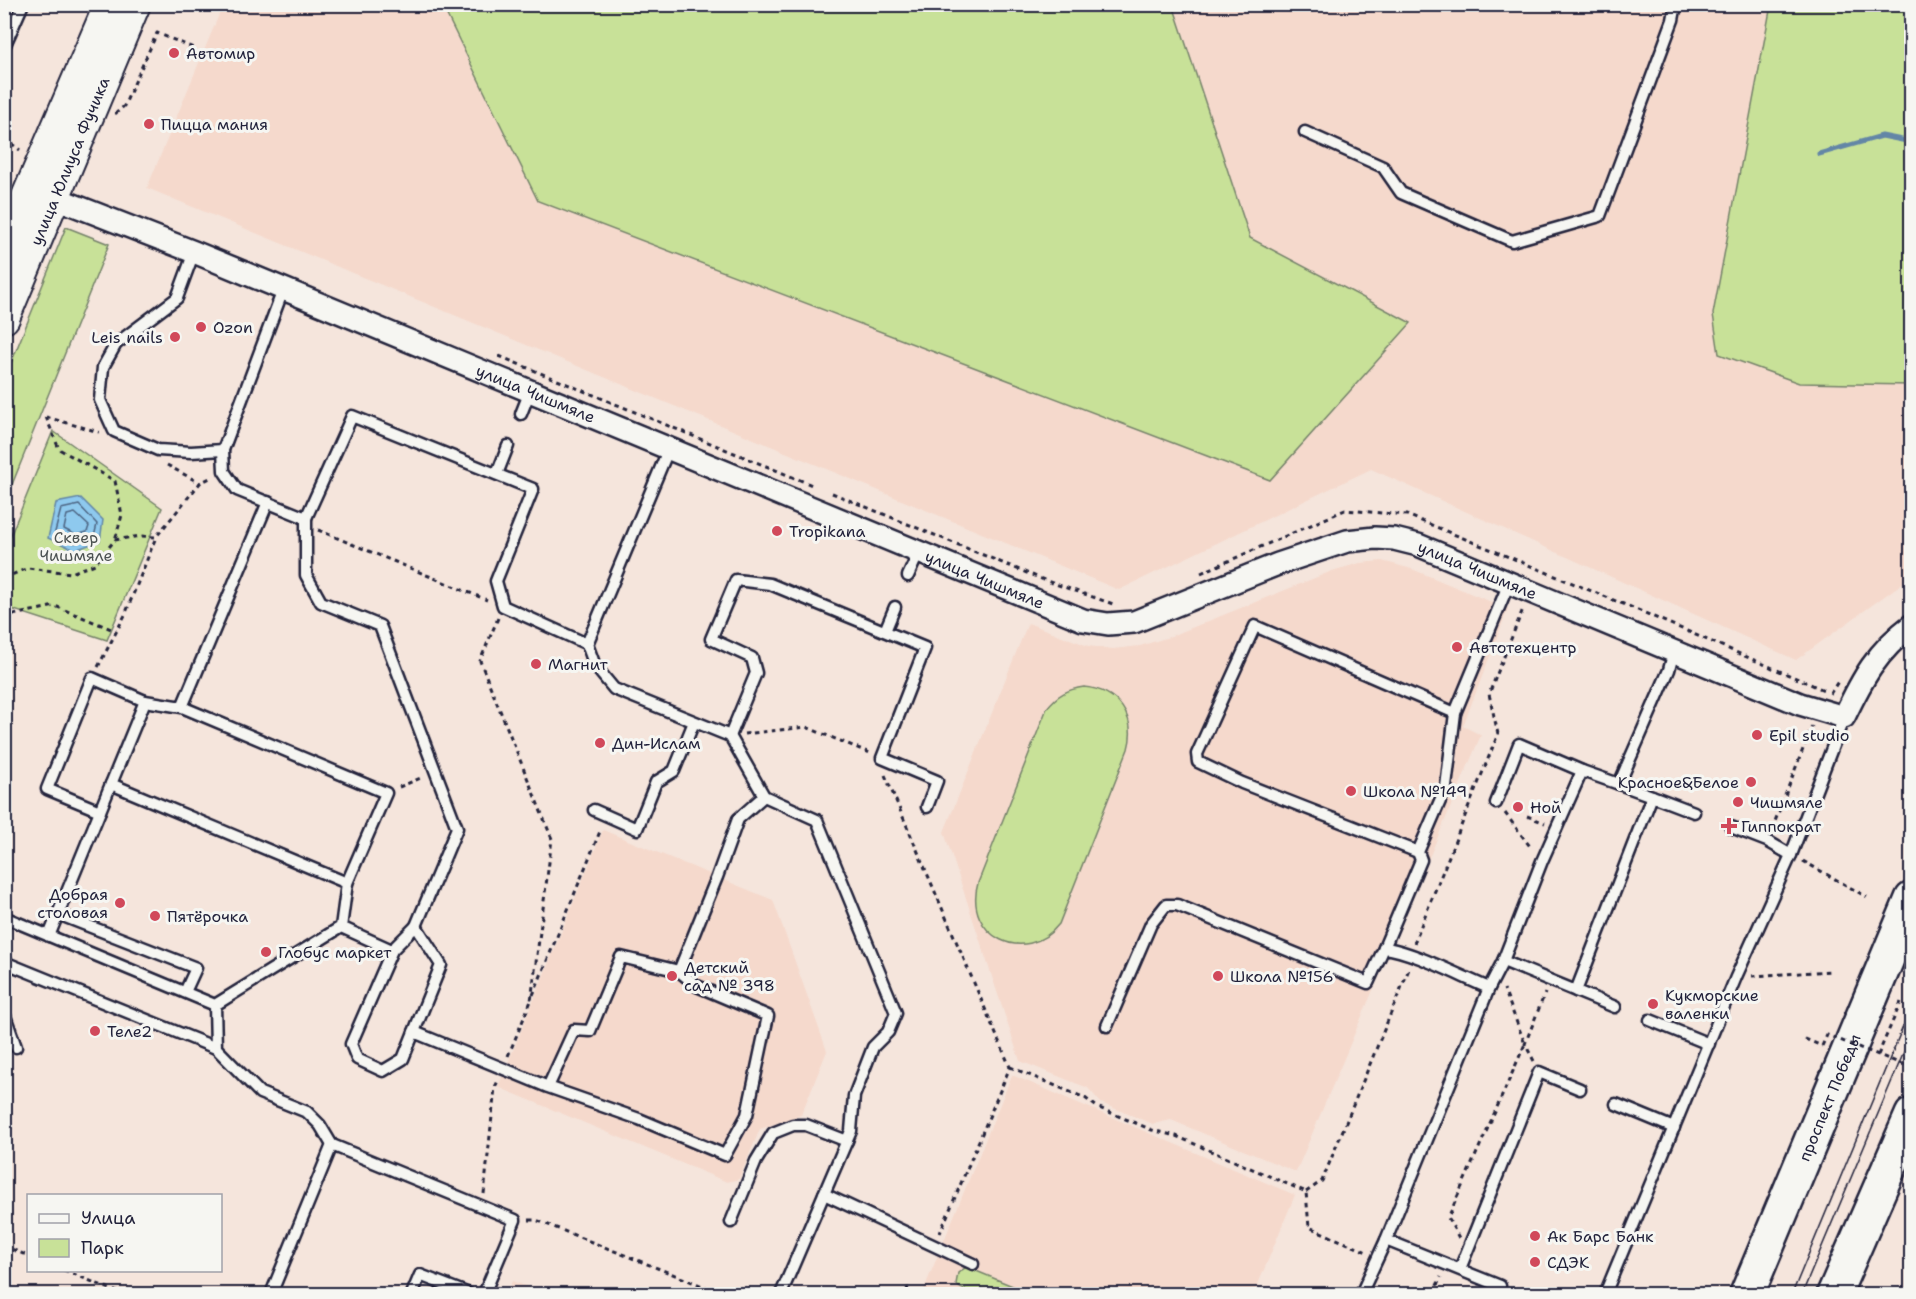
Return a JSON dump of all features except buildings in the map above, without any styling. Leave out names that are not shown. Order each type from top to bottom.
[{"type":"main road","name":"улица Юлиуса Фучика","points":[[4,318],[42,192],[110,4]]},
{"type":"main road","name":"улица Юлиуса Фучика","points":[[4,250],[42,192],[135,4]]},
{"type":"main road","name":"проспект Победы","points":[[1747,1294],[1911,899]]},
{"type":"main road","points":[[1834,1294],[1911,1115]]},
{"type":"street","name":"улица Чишмяле","points":[[42,192],[194,252],[1083,620],[1108,624],[1134,622],[1278,564],[1347,541],[1365,538],[1394,539],[1418,545],[1800,704],[1845,717]]},
{"type":"street","points":[[1845,717],[1872,666],[1890,641],[1911,625]]},
{"type":"lane","points":[[4,47],[23,4]]},
{"type":"lane","points":[[1305,132],[1383,167],[1401,193],[1512,241],[1600,216],[1673,20],[1676,4]]},
{"type":"lane","points":[[194,252],[177,298],[116,344],[103,367],[100,400],[114,431],[158,450],[191,452],[223,450]]},
{"type":"lane","points":[[283,290],[223,450],[224,471],[237,490],[268,502],[305,521]]},
{"type":"lane","points":[[521,414],[530,391]]},
{"type":"lane","points":[[416,926],[441,965],[403,1059],[383,1071],[357,1059],[351,1044],[392,950],[416,926],[457,828],[380,626],[321,602],[306,575],[305,521],[352,416],[533,489],[496,581],[503,606],[587,644]]},
{"type":"lane","points":[[497,474],[508,446]]},
{"type":"lane","points":[[669,448],[587,644],[595,666],[614,689],[730,736],[764,796],[817,820],[896,1013],[888,1032],[873,1047],[854,1096],[851,1131],[782,1294]]},
{"type":"lane","points":[[182,707],[268,502]]},
{"type":"lane","points":[[908,576],[919,552]]},
{"type":"lane","points":[[730,736],[756,673],[752,658],[711,639],[736,580],[770,584],[925,648],[882,758],[937,781],[927,807]]},
{"type":"lane","points":[[1107,1026],[1151,924],[1166,904],[1177,905],[1368,983],[1421,860],[1418,852],[1446,787],[1455,713],[1509,583]]},
{"type":"lane","points":[[885,631],[895,607]]},
{"type":"lane","points":[[1418,852],[1242,783],[1198,762],[1197,754],[1256,626],[1455,713]]},
{"type":"lane","points":[[1619,784],[1669,670],[1674,651]]},
{"type":"lane","points":[[100,811],[47,789],[92,678],[145,700],[182,707],[386,793],[347,883],[341,927]]},
{"type":"lane","points":[[49,936],[145,700]]},
{"type":"lane","points":[[1605,1294],[1736,978],[1791,855],[1845,717]]},
{"type":"lane","points":[[594,810],[637,829],[657,782],[674,771],[694,722]]},
{"type":"lane","points":[[1496,802],[1519,744],[1581,771],[1694,812]]},
{"type":"lane","points":[[1361,1294],[1386,1240],[1581,771]]},
{"type":"lane","points":[[111,784],[347,883]]},
{"type":"lane","points":[[679,971],[738,819],[764,796]]},
{"type":"lane","points":[[1576,991],[1652,796]]},
{"type":"lane","points":[[1731,826],[1767,841],[1791,855]]},
{"type":"lane","points":[[58,914],[196,968],[185,992]]},
{"type":"lane","points":[[4,917],[214,1005]]},
{"type":"lane","points":[[341,927],[392,950]]},
{"type":"lane","points":[[214,1005],[341,927]]},
{"type":"lane","points":[[1384,948],[1489,988]]},
{"type":"lane","points":[[414,1032],[548,1087],[639,1119],[725,1155],[747,1115],[768,1016],[697,986],[679,971],[621,957],[590,1031],[574,1030],[548,1087]]},
{"type":"lane","points":[[1503,961],[1615,1007]]},
{"type":"lane","points":[[4,962],[216,1048],[260,1093],[307,1112],[321,1125],[333,1145],[515,1220],[484,1294]]},
{"type":"lane","points":[[214,1005],[216,1048]]},
{"type":"lane","points":[[4,1013],[16,1047]]},
{"type":"lane","points":[[1650,1020],[1709,1044]]},
{"type":"lane","points":[[1460,1269],[1539,1072],[1580,1089]]},
{"type":"lane","points":[[1616,1104],[1674,1128]]},
{"type":"lane","points":[[731,1222],[756,1161],[773,1133],[793,1125],[806,1125],[847,1141]]},
{"type":"lane","points":[[271,1294],[333,1145]]},
{"type":"lane","points":[[824,1194],[973,1264]]},
{"type":"lane","points":[[1386,1240],[1500,1286]]},
{"type":"lane","points":[[412,1294],[420,1275],[469,1294]]},
{"type":"path","points":[[110,119],[124,106],[157,33],[196,49]]},
{"type":"path","points":[[4,138],[20,150]]},
{"type":"path","points":[[492,353],[814,486]]},
{"type":"path","points":[[4,578],[28,568],[70,573],[95,564],[116,540],[122,514],[115,481],[59,449],[46,417]]},
{"type":"path","points":[[92,678],[125,615],[156,537],[200,483],[224,471]]},
{"type":"path","points":[[825,490],[1044,580],[1115,604]]},
{"type":"path","points":[[1201,573],[1345,510],[1407,515],[1831,693]]},
{"type":"path","points":[[305,521],[503,606],[480,660],[552,839],[531,1001]]},
{"type":"path","points":[[116,540],[140,536],[156,537]]},
{"type":"path","points":[[4,617],[55,606],[117,631]]},
{"type":"path","points":[[1306,1192],[1322,1181],[1411,963],[1409,956],[1498,734],[1489,694],[1523,609]]},
{"type":"path","points":[[730,736],[806,727],[882,758],[883,770],[1010,1068],[1084,1098],[1097,1107],[1152,1130],[1176,1136],[1306,1192]]},
{"type":"path","points":[[386,793],[435,771]]},
{"type":"path","points":[[1496,802],[1542,861]]},
{"type":"path","points":[[483,1207],[495,1087],[606,816]]},
{"type":"path","points":[[1527,816],[1557,828]]},
{"type":"path","points":[[1791,855],[1867,897]]},
{"type":"path","points":[[1736,978],[1831,971]]},
{"type":"path","points":[[1498,972],[1525,1044],[1539,1072]]},
{"type":"path","points":[[1466,1253],[1448,1218],[1551,980]]},
{"type":"path","points":[[1878,1055],[1901,1002]]},
{"type":"path","points":[[1805,1039],[1822,1046],[1827,1035],[1911,1068]]},
{"type":"path","points":[[1906,1066],[1911,1054]]},
{"type":"path","points":[[935,1246],[1010,1068]]},
{"type":"path","points":[[1306,1192],[1309,1227],[1378,1257]]},
{"type":"path","points":[[515,1220],[536,1220],[723,1294]]},
{"type":"path","points":[[4,1246],[27,1256]]},
{"type":"path","points":[[1433,1294],[1446,1264]]},
{"type":"path","points":[[69,1272],[122,1294]]},
{"type":"path","points":[[907,1287],[909,1294]]},
{"type":"shaded area","points":[[223,5],[1911,5],[1911,577],[1796,660],[1371,469],[1119,590],[147,188]]},
{"type":"shaded area","points":[[1382,561],[1412,569],[1508,609],[1463,726],[1481,735],[1296,1172],[1171,1120],[1153,1124],[1101,1103],[1088,1088],[1020,1061],[944,832],[1028,623],[1088,646],[1113,649],[1140,646],[1169,637],[1332,571],[1360,563]]},
{"type":"shaded area","name":"Детский сад № 398","points":[[603,830],[773,900],[827,1051],[801,1115],[760,1129],[739,1179],[727,1182],[498,1087]]},
{"type":"shaded area","points":[[1012,1075],[1295,1195],[1254,1294],[922,1294]]},
{"type":"shaded area","points":[[512,1281],[546,1294],[507,1294]]},
{"type":"green space","points":[[442,5],[1173,5],[1250,238],[1411,323],[1270,480],[538,201]]},
{"type":"green space","points":[[1771,5],[1911,5],[1911,385],[1799,383],[1719,354],[1713,314]]},
{"type":"green space","points":[[66,227],[109,244],[5,502],[5,378]]},
{"type":"green space","name":"Сквер Чишмяле","points":[[53,431],[162,508],[107,640],[5,607],[5,549]]},
{"type":"green space","points":[[1084,687],[1106,693],[1122,707],[1130,726],[1128,749],[1059,924],[1045,937],[1030,943],[1014,944],[1000,940],[988,931],[980,918],[976,902],[978,883],[1047,708],[1063,693]]},
{"type":"green space","points":[[965,1268],[1032,1294],[991,1295],[962,1289],[956,1284],[958,1273]]},
{"type":"water","points":[[81,498],[103,520],[100,541],[75,550],[48,538],[56,503]]},
{"type":"waterway","points":[[1819,154],[1882,136],[1912,142]]},
{"type":"tram line","points":[[1792,1294],[1912,1005]]},
{"type":"tram line","points":[[1802,1294],[1912,1033]]},
{"type":"place","name":"Автомир","points":[[174,53]]},
{"type":"place","name":"Пицца мания","points":[[149,124]]},
{"type":"place","name":"Ozon","points":[[201,327]]},
{"type":"place","name":"Leis nails","points":[[175,337]]},
{"type":"place","name":"Tropikana","points":[[777,531]]},
{"type":"place","name":"Автотехцентр","points":[[1457,647]]},
{"type":"place","name":"Магнит","points":[[536,664]]},
{"type":"place","name":"Epil studio","points":[[1757,735]]},
{"type":"place","name":"Дин-Ислам","points":[[600,743]]},
{"type":"place","name":"Красное&Белое","points":[[1751,782]]},
{"type":"place","name":"Школа №149","points":[[1351,791]]},
{"type":"place","name":"Чишмяле","points":[[1738,802]]},
{"type":"place","name":"Ной","points":[[1518,807]]},
{"type":"place","name":"Гиппократ","points":[[1729,826]]},
{"type":"place","name":"Добрая столовая","points":[[120,903]]},
{"type":"place","name":"Пятёрочка","points":[[155,916]]},
{"type":"place","name":"Глобус маркет","points":[[266,952]]},
{"type":"place","name":"Детский сад № 398","points":[[672,976]]},
{"type":"place","name":"Школа №156","points":[[1218,976]]},
{"type":"place","name":"Кукморские валенки","points":[[1653,1004]]},
{"type":"place","name":"Теле2","points":[[95,1031]]},
{"type":"place","name":"Ак Барс Банк","points":[[1535,1236]]},
{"type":"place","name":"СДЭК","points":[[1535,1262]]}]
